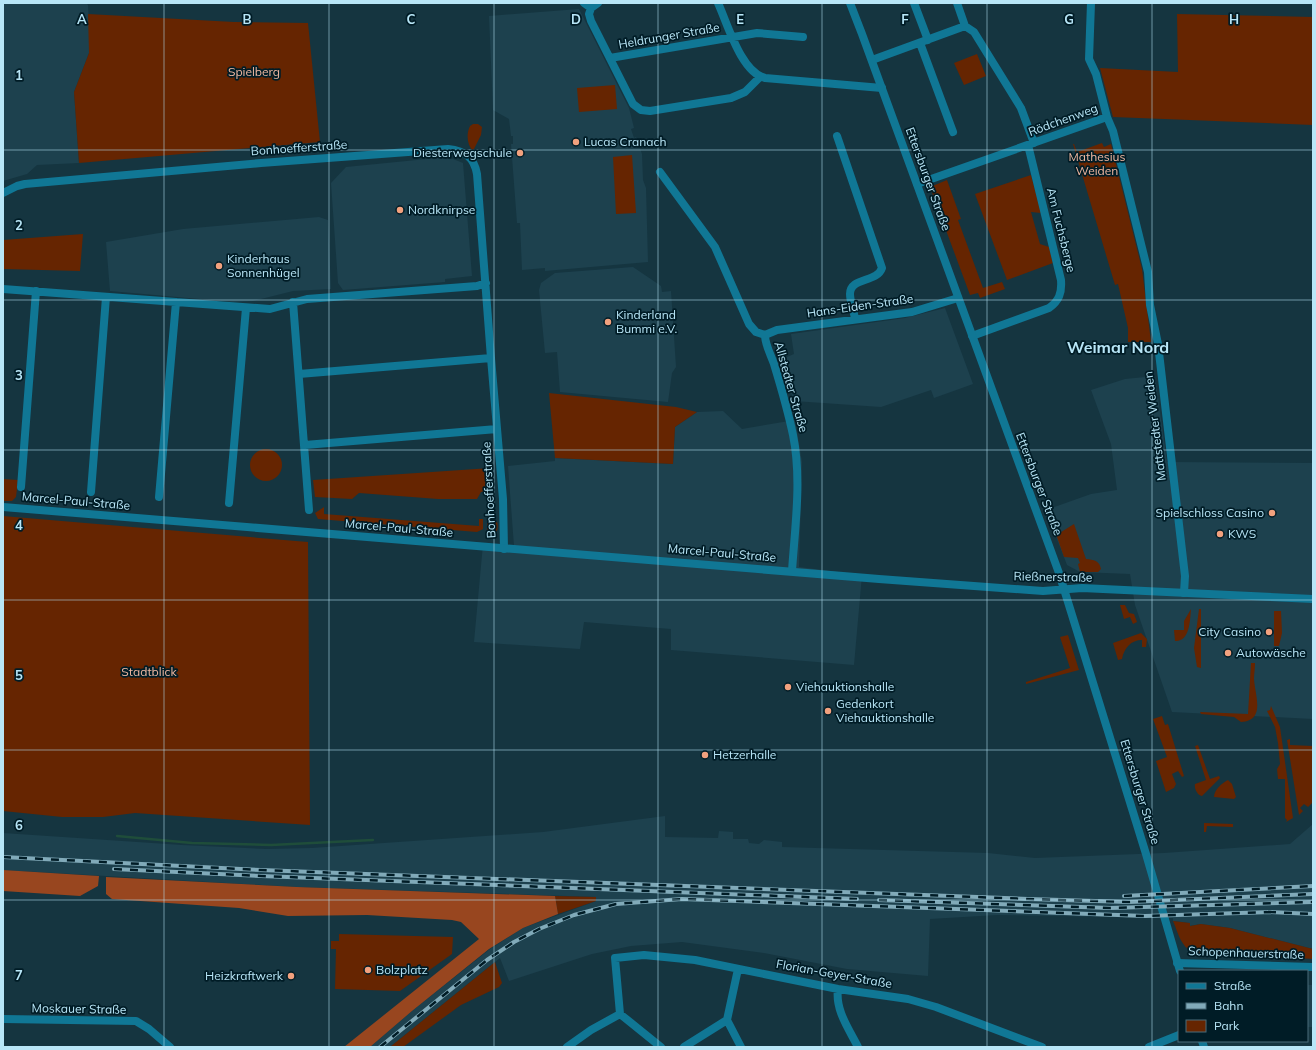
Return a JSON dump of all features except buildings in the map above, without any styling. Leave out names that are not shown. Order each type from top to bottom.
[{"type":"street","name":"Heldrunger Straße","points":[[584,3],[595,5],[589,14],[591,21],[634,104],[637,108],[646,112],[731,98],[745,92],[760,77],[749,69],[743,61],[718,3]]},
{"type":"street","name":"Ettersburger Straße","points":[[850,3],[1064,589],[1146,854],[1180,970]]},
{"type":"street","points":[[914,3],[952,132]]},
{"type":"street","name":"Am Fuchsberge","points":[[957,3],[965,26],[974,32],[1021,108],[1031,144],[1062,288],[1056,303],[1049,308],[972,336]]},
{"type":"street","name":"Rödchenweg","points":[[917,184],[1107,117],[1096,74],[1089,59],[1091,3]]},
{"type":"street","points":[[872,60],[965,26]]},
{"type":"street","name":"Heldrunger Straße","points":[[610,58],[756,33],[803,37]]},
{"type":"street","points":[[760,77],[882,88]]},
{"type":"street","name":"Mattstedter Weiden","points":[[1107,117],[1115,138],[1148,272],[1150,305],[1158,344],[1185,576],[1184,593]]},
{"type":"street","points":[[837,136],[882,268],[877,276],[855,284],[852,288],[850,298],[856,319]]},
{"type":"street","name":"Bonhoefferstraße","points":[[3,193],[25,184],[261,163],[448,149],[460,150],[470,156],[476,166],[486,283],[490,358],[503,499],[504,549]]},
{"type":"street","name":"Allstedter Straße","points":[[660,172],[715,247],[749,324],[756,332],[765,335],[765,342],[790,419],[796,451],[797,477],[792,571]]},
{"type":"street","points":[[3,289],[270,309],[307,299],[477,286],[486,283]]},
{"type":"street","name":"Marcel-Paul-Straße","points":[[21,487],[36,291]]},
{"type":"street","name":"Marcel-Paul-Straße","points":[[91,492],[106,297]]},
{"type":"street","name":"Hans-Eiden-Straße","points":[[765,335],[777,330],[912,312],[958,298]]},
{"type":"street","points":[[159,498],[176,302]]},
{"type":"street","points":[[293,302],[309,510]]},
{"type":"street","points":[[229,503],[246,308]]},
{"type":"street","points":[[299,374],[490,358]]},
{"type":"street","name":"Bonhoefferstraße","points":[[305,445],[497,429]]},
{"type":"street","name":"Marcel-Paul-Straße","points":[[3,507],[504,549],[792,571]]},
{"type":"street","name":"Rießnerstraße","points":[[792,571],[1043,591],[1082,588],[1313,599]]},
{"type":"street","name":"Florian-Geyer-Straße","points":[[620,1014],[615,958],[659,956],[695,960],[838,989],[924,1003],[1042,1047]]},
{"type":"street","name":"Schopenhauerstraße","points":[[1178,963],[1313,967]]},
{"type":"street","points":[[738,969],[727,1020],[741,1047]]},
{"type":"street","points":[[838,989],[838,1007],[858,1047]]},
{"type":"street","points":[[567,1047],[591,1030],[620,1014],[661,1047]]},
{"type":"street","name":"Moskauer Straße","points":[[3,1019],[136,1021],[149,1029],[170,1047]]},
{"type":"street","points":[[684,1047],[727,1020]]},
{"type":"street","points":[[1149,1047],[1178,1035]]},
{"type":"shaded area","points":[[3,3],[86,3],[88,5],[89,53],[74,92],[79,163],[37,165],[27,174],[3,181]]},
{"type":"shaded area","name":"Lucas Cranach","points":[[579,9],[629,108],[634,128],[631,129],[634,138],[636,137],[642,154],[643,180],[646,188],[648,262],[545,271],[545,268],[522,270],[520,223],[517,223],[511,144],[513,144],[513,136],[511,136],[509,119],[493,110],[489,16]]},
{"type":"shaded area","name":"Nordknirpse","points":[[437,158],[453,159],[463,163],[472,276],[445,279],[445,282],[343,290],[338,283],[331,183],[346,167]]},
{"type":"shaded area","name":"Kinderhaus Sonnenhügel","points":[[319,217],[328,220],[331,289],[293,291],[253,301],[233,302],[110,291],[106,242],[183,229]]},
{"type":"shaded area","name":"Kinderland Bummi e.V.","points":[[633,267],[661,286],[662,292],[671,291],[676,367],[672,373],[668,402],[560,392],[557,352],[545,353],[539,290],[541,283],[555,273]]},
{"type":"shaded area","points":[[945,308],[973,384],[934,398],[931,390],[881,407],[794,401],[780,360],[794,354],[791,334],[905,318]]},
{"type":"shaded area","points":[[1155,376],[1167,462],[1313,463],[1313,719],[1172,712],[1135,605],[1130,574],[1080,572],[1067,565],[1046,510],[1091,494],[1117,490],[1111,444],[1091,390],[1125,379]]},
{"type":"shaded area","points":[[723,411],[742,429],[795,420],[802,462],[799,567],[862,575],[854,665],[671,650],[671,629],[584,622],[580,649],[474,642],[483,544],[514,546],[508,466],[555,461],[555,458],[673,464],[675,427],[697,412]]},
{"type":"shaded area","points":[[665,816],[665,837],[718,838],[719,831],[733,832],[733,839],[748,839],[749,843],[759,844],[764,840],[782,842],[782,847],[988,853],[1035,858],[1164,853],[1290,844],[1313,824],[1313,949],[1230,928],[1201,924],[1189,926],[1189,923],[1173,921],[1173,918],[997,915],[930,919],[928,976],[847,969],[764,953],[682,942],[631,946],[592,954],[509,981],[500,958],[390,1047],[370,1047],[412,1011],[490,949],[523,928],[596,901],[596,897],[297,887],[3,870],[3,833],[182,845],[267,849],[312,848],[543,832]]},
{"type":"shaded area","points":[[3,870],[99,876],[98,886],[80,896],[3,891]]},
{"type":"shaded area","points":[[106,877],[297,887],[555,896],[558,914],[523,928],[489,949],[370,1047],[344,1047],[479,939],[461,922],[452,920],[367,915],[288,916],[239,908],[112,899],[106,894]]},
{"type":"shaded area","points":[[1308,985],[1313,985],[1313,1027],[1308,1027]]},
{"type":"green space","name":"Spielberg","points":[[88,14],[234,22],[308,23],[320,142],[79,163],[74,92],[89,53]]},
{"type":"green space","points":[[1177,14],[1313,17],[1313,125],[1113,117],[1100,68],[1178,72]]},
{"type":"green space","points":[[977,54],[986,76],[964,85],[954,63]]},
{"type":"green space","points":[[615,85],[617,109],[579,112],[577,88]]},
{"type":"green space","points":[[473,124],[478,124],[482,127],[481,135],[473,151],[468,143],[468,136],[470,126]]},
{"type":"green space","name":"Mathesius Weiden","points":[[1102,143],[1104,147],[1111,144],[1142,269],[1151,342],[1128,342],[1128,328],[1118,284],[1115,285],[1073,144],[1077,152]]},
{"type":"green space","points":[[632,155],[636,213],[616,214],[613,157]]},
{"type":"green space","points":[[1031,175],[1041,213],[1031,212],[1040,244],[1049,247],[1053,263],[1007,280],[975,194]]},
{"type":"green space","points":[[947,180],[961,219],[958,220],[983,288],[1002,282],[1005,289],[980,298],[978,293],[970,295],[930,187]]},
{"type":"green space","points":[[83,234],[80,271],[3,269],[3,240]]},
{"type":"green space","points":[[549,393],[676,407],[697,412],[675,427],[673,464],[555,458]]},
{"type":"green space","points":[[263,449],[269,449],[279,456],[282,465],[281,471],[275,478],[269,481],[263,481],[253,474],[250,468],[250,462],[257,452]]},
{"type":"green space","points":[[491,468],[490,490],[481,492],[477,499],[438,499],[359,493],[352,499],[315,497],[313,480]]},
{"type":"green space","points":[[3,479],[18,480],[16,497],[12,501],[3,501]]},
{"type":"green space","points":[[324,507],[324,514],[479,526],[479,519],[483,519],[483,529],[477,532],[318,519],[315,513]]},
{"type":"green space","name":"Stadtblick","points":[[3,516],[308,542],[310,825],[135,813],[103,817],[62,817],[3,811]]},
{"type":"green space","points":[[489,520],[497,522],[498,528],[492,536],[487,539],[487,523]]},
{"type":"green space","points":[[1074,524],[1086,559],[1097,562],[1101,569],[1098,572],[1080,572],[1078,564],[1080,563],[1078,558],[1064,557],[1057,537],[1058,534]]},
{"type":"green space","points":[[1120,605],[1125,605],[1129,613],[1134,614],[1137,622],[1133,624],[1130,617],[1124,619]]},
{"type":"green space","points":[[1191,609],[1188,630],[1184,638],[1175,641],[1174,630],[1184,630],[1184,621]]},
{"type":"green space","points":[[1199,609],[1201,609],[1201,668],[1197,667],[1194,648]]},
{"type":"green space","points":[[1274,611],[1281,611],[1282,633],[1279,646],[1274,646]]},
{"type":"green space","points":[[1141,633],[1147,639],[1146,647],[1142,647],[1142,640],[1135,641],[1126,648],[1122,659],[1118,660],[1113,643]]},
{"type":"green space","points":[[1068,635],[1079,670],[1026,684],[1026,682],[1070,668],[1060,637]]},
{"type":"green space","points":[[1251,663],[1255,663],[1254,679],[1257,699],[1254,717],[1249,721],[1241,722],[1234,717],[1201,714],[1200,712],[1248,714]]},
{"type":"green space","points":[[1271,706],[1280,727],[1293,818],[1286,822],[1285,779],[1278,779],[1277,769],[1280,764],[1278,743],[1275,727],[1267,711],[1270,710]]},
{"type":"green space","points":[[1162,716],[1165,725],[1168,724],[1184,776],[1182,777],[1178,771],[1172,774],[1176,784],[1174,788],[1166,792],[1156,761],[1167,757],[1153,719]]},
{"type":"green space","points":[[1290,739],[1290,745],[1313,746],[1313,802],[1308,807],[1304,804],[1300,808],[1303,811],[1299,815],[1287,740]]},
{"type":"green space","points":[[1198,745],[1210,779],[1219,776],[1220,778],[1202,796],[1197,793],[1195,789],[1195,784],[1206,780],[1195,746]]},
{"type":"green space","points":[[1228,780],[1232,784],[1236,797],[1234,799],[1214,797],[1215,792],[1219,787]]},
{"type":"green space","points":[[1204,823],[1233,824],[1233,827],[1207,826],[1206,832],[1204,832]]},
{"type":"green space","points":[[555,896],[596,897],[596,901],[558,914]]},
{"type":"green space","points":[[1173,921],[1190,923],[1190,926],[1201,924],[1230,928],[1313,949],[1313,959],[1227,956],[1196,952],[1185,946]]},
{"type":"green space","points":[[339,934],[453,937],[452,954],[400,991],[335,989],[336,949],[331,949],[331,941],[339,941]]},
{"type":"green space","points":[[495,962],[502,983],[499,987],[461,1005],[403,1047],[390,1047]]},
{"type":"waterway","points":[[117,836],[192,843],[271,845],[373,840]]},
{"type":"railway","points":[[3,857],[261,870],[1129,902],[1313,894]]},
{"type":"railway","points":[[114,869],[857,899]]},
{"type":"railway","points":[[1124,896],[1313,886]]},
{"type":"railway","points":[[380,1047],[487,960],[514,942],[539,929],[574,915],[616,904],[682,899],[1145,916],[1272,912]]},
{"type":"railway","points":[[879,900],[1110,908],[1313,902]]},
{"type":"railway","points":[[1268,912],[1313,914]]},
{"type":"place","name":"Lucas Cranach","points":[[576,142]]},
{"type":"place","name":"Diesterwegschule","points":[[520,153]]},
{"type":"place","name":"Nordknirpse","points":[[400,210]]},
{"type":"place","name":"Kinderhaus Sonnenhügel","points":[[219,266]]},
{"type":"place","name":"Kinderland Bummi e.V.","points":[[608,322]]},
{"type":"place","name":"Spielschloss Casino","points":[[1272,513]]},
{"type":"place","name":"KWS","points":[[1220,534]]},
{"type":"place","name":"City Casino","points":[[1269,632]]},
{"type":"place","name":"Autowäsche","points":[[1228,653]]},
{"type":"place","name":"Viehauktionshalle","points":[[788,687]]},
{"type":"place","name":"Gedenkort Viehauktionshalle","points":[[828,711]]},
{"type":"place","name":"Hetzerhalle","points":[[705,755]]},
{"type":"place","name":"Bolzplatz","points":[[368,970]]},
{"type":"place","name":"Heizkraftwerk","points":[[291,976]]},
{"type":"district","name":"Weimar Nord","points":[[1118,347]]}]
